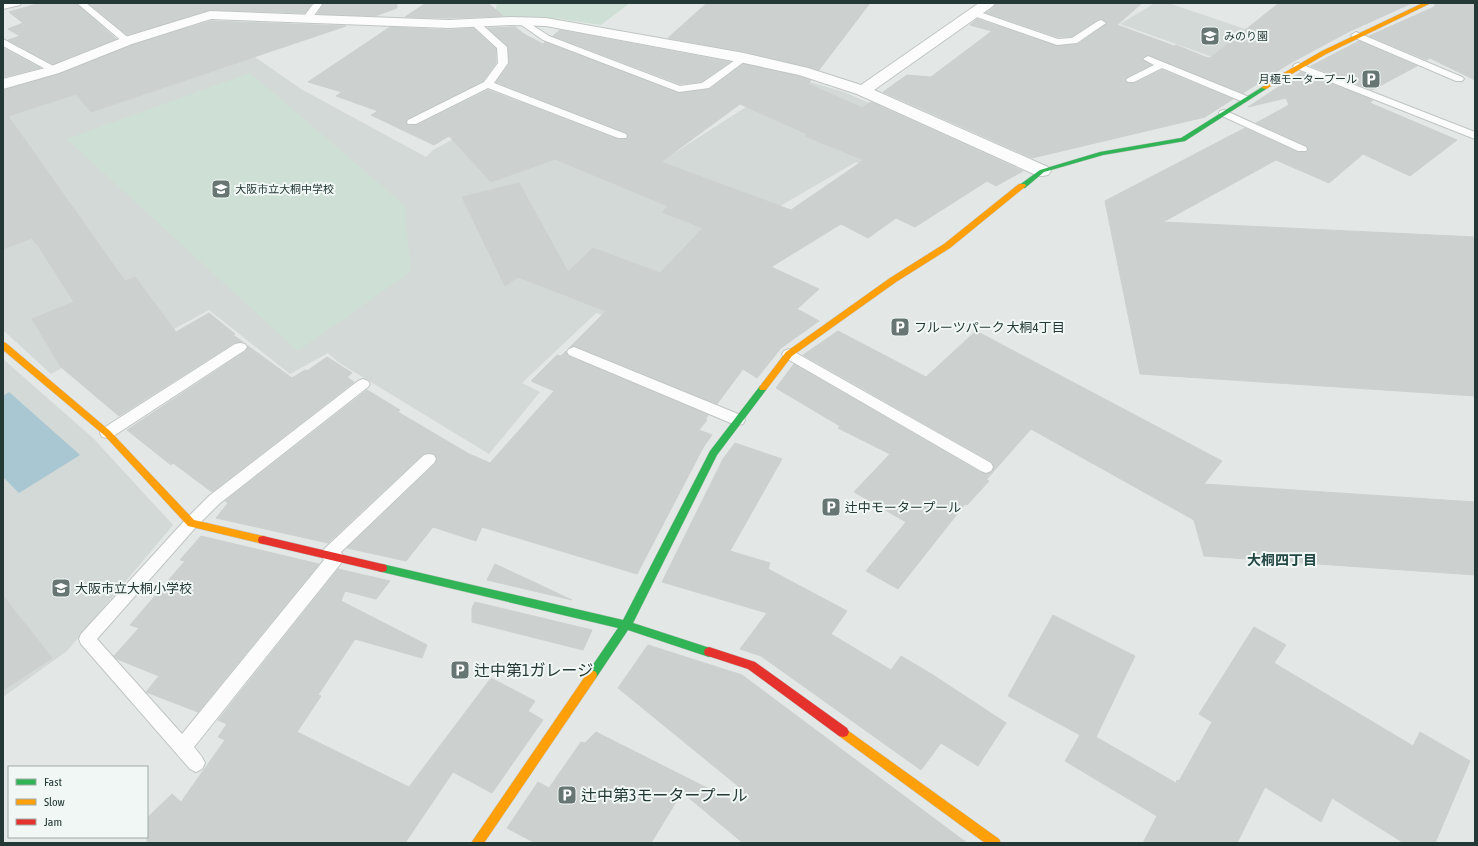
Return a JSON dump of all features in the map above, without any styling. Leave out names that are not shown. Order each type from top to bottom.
[{"type":"street","points":[[197,3],[210,14]]},
{"type":"street","points":[[863,91],[988,3]]},
{"type":"street","points":[[477,843],[626,625],[713,453],[789,354],[893,280],[947,246],[1042,171],[1102,153],[1183,140],[1298,66],[1356,35],[1428,3]]},
{"type":"street","points":[[3,84],[54,70],[127,42],[210,14],[367,22],[546,22],[744,58],[803,71],[863,91],[1042,171]]},
{"type":"street","points":[[3,345],[107,433],[191,522],[626,625],[751,665],[995,843]]},
{"type":"lane","points":[[3,6],[17,3]]},
{"type":"lane","points":[[81,3],[127,42]]},
{"type":"lane","points":[[307,19],[319,3]]},
{"type":"lane","points":[[974,13],[1057,42],[1074,41],[1100,23]]},
{"type":"lane","points":[[523,22],[546,38],[679,88],[705,86],[744,58]]},
{"type":"lane","points":[[412,122],[488,84],[503,63],[502,47],[474,23]]},
{"type":"lane","points":[[1356,35],[1459,80]]},
{"type":"lane","points":[[3,42],[54,70]]},
{"type":"lane","points":[[1148,59],[1245,100]]},
{"type":"lane","points":[[1131,80],[1161,65]]},
{"type":"lane","points":[[1298,66],[1475,136]]},
{"type":"lane","points":[[488,84],[622,136]]},
{"type":"lane","points":[[1224,113],[1302,149]]},
{"type":"lane","points":[[107,433],[240,347]]},
{"type":"lane","points":[[574,352],[738,420]]},
{"type":"lane","points":[[789,354],[986,467]]},
{"type":"lane","points":[[196,763],[87,639],[191,522],[214,500],[363,384]]},
{"type":"lane","points":[[183,747],[332,556],[429,459]]},
{"type":"shaded area","name":"みのり園","points":[[1155,3],[1168,3],[1302,48],[1266,76],[1120,24]]},
{"type":"shaded area","points":[[218,22],[255,57],[301,89],[426,157],[433,150],[522,102],[665,159],[793,77],[844,92],[977,150],[919,189],[856,162],[744,227],[682,341],[596,313],[522,383],[540,392],[489,454],[338,362],[328,353],[290,374],[209,310],[141,347],[121,336],[51,374],[3,330],[3,90],[68,71],[180,29]]},
{"type":"shaded area","name":"大阪市立大桐小学校","points":[[3,359],[93,438],[173,525],[67,651],[3,697]]},
{"type":"green space","points":[[497,3],[630,3],[601,25],[553,18],[494,17]]},
{"type":"green space","points":[[250,73],[404,205],[411,271],[298,351],[67,139]]},
{"type":"water","points":[[9,392],[80,455],[19,493],[3,477],[3,396]]},
{"type":"building","points":[[40,3],[76,3],[116,39],[53,64],[8,40],[20,36],[8,29],[23,23],[9,12]]},
{"type":"building","points":[[88,3],[312,3],[305,13],[210,10],[127,35]]},
{"type":"building","points":[[324,3],[397,3],[397,8],[375,16],[317,14]]},
{"type":"building","points":[[426,3],[488,3],[503,16],[449,18],[405,17]]},
{"type":"building","points":[[707,3],[870,3],[819,70],[744,52],[668,38]]},
{"type":"building","points":[[996,3],[1142,3],[1117,25],[1210,58],[1279,3],[1412,3],[1350,31],[1292,62],[1243,93],[1147,55],[1142,60],[1151,65],[1127,77],[1124,80],[1127,83],[1135,83],[1162,70],[1233,99],[1205,117],[1032,158],[883,92],[907,75],[931,77],[992,31],[970,25],[977,19],[1057,46],[1078,44],[1107,23],[1101,19],[1072,37],[1058,37],[986,13],[994,7]]},
{"type":"building","points":[[1436,3],[1475,3],[1475,80],[1430,58],[1427,60],[1369,36],[1434,7]]},
{"type":"building","points":[[211,21],[346,26],[91,112],[76,94],[8,116],[125,281],[135,277],[176,332],[209,313],[243,342],[234,343],[119,416],[61,367],[32,319],[74,302],[37,244],[32,238],[3,249],[3,90],[59,74],[132,45]]},
{"type":"building","points":[[390,27],[449,30],[473,28],[496,49],[496,63],[483,81],[407,119],[406,123],[408,126],[417,125],[488,90],[617,139],[627,139],[627,133],[496,82],[509,64],[508,47],[488,28],[515,27],[524,34],[543,44],[545,42],[678,93],[710,89],[743,64],[799,76],[811,80],[808,84],[862,108],[871,102],[1023,171],[996,186],[987,181],[915,227],[896,218],[868,238],[841,224],[771,267],[819,289],[797,309],[819,321],[781,348],[757,378],[743,369],[717,404],[575,346],[570,347],[606,311],[518,277],[505,286],[462,197],[519,183],[568,272],[593,248],[660,273],[703,228],[662,212],[668,206],[555,159],[491,182],[449,136],[434,145],[371,115],[378,111],[336,96],[342,92],[308,82]],"holes":[[[740,104],[807,134],[805,136],[864,160],[791,210],[661,162]]]},
{"type":"building","points":[[560,30],[730,62],[701,82],[680,84],[553,36]]},
{"type":"building","points":[[1359,41],[1417,66],[1372,90],[1311,66]]},
{"type":"building","points":[[3,48],[40,68],[3,77]]},
{"type":"building","points":[[1301,72],[1373,100],[1370,103],[1457,140],[1410,176],[1363,154],[1329,183],[1276,160],[1163,222],[1475,237],[1475,396],[1140,374],[1105,201],[1245,128],[1297,152],[1307,152],[1307,146],[1256,123],[1289,105],[1286,98],[1248,107]]},
{"type":"building","points":[[838,331],[926,377],[976,331],[1222,461],[1204,484],[1475,502],[1475,575],[1204,556],[1194,520],[1031,429],[986,480],[989,481],[967,505],[965,504],[898,589],[866,571],[906,522],[854,492],[890,454],[838,428],[840,426],[776,388],[794,364],[980,472],[985,474],[992,472],[994,466],[992,462],[803,355]]},
{"type":"building","points":[[248,346],[292,378],[305,370],[307,371],[327,357],[352,373],[347,377],[354,382],[212,492],[173,463],[171,465],[127,430],[246,351]]},
{"type":"building","points":[[566,351],[568,356],[708,415],[705,420],[707,420],[699,430],[712,435],[704,446],[637,574],[482,527],[476,541],[433,527],[406,561],[347,548],[435,464],[437,458],[434,454],[429,453],[423,454],[328,543],[216,518],[228,503],[225,501],[367,390],[400,410],[398,412],[469,454],[490,463],[554,391],[531,381],[557,355],[561,356]]},
{"type":"building","points":[[735,443],[782,459],[730,551],[770,563],[768,569],[847,611],[831,634],[891,670],[901,656],[1006,723],[978,766],[941,743],[921,770],[761,656],[740,649],[767,613],[662,582],[723,459]]},
{"type":"building","points":[[201,536],[319,564],[198,712],[146,692],[159,676],[117,659],[114,656],[139,628],[130,625],[185,561],[180,560]]},
{"type":"building","points":[[495,564],[572,600],[487,580]]},
{"type":"building","points":[[338,569],[390,581],[376,599],[345,591],[341,601],[427,645],[422,658],[355,639],[318,695],[321,696],[297,732],[409,787],[491,678],[535,701],[528,711],[543,720],[492,793],[453,772],[405,843],[147,843],[148,817],[172,794],[181,802],[225,740],[218,737],[227,724],[218,720]]},
{"type":"building","points":[[3,596],[52,658],[3,690]]},
{"type":"building","points":[[475,602],[592,630],[583,650],[472,622],[472,608]]},
{"type":"building","points":[[1053,615],[1135,656],[1096,737],[1176,783],[1177,780],[1179,781],[1212,722],[1199,714],[1254,627],[1286,645],[1274,663],[1413,746],[1420,732],[1470,761],[1435,843],[1404,843],[1332,798],[1321,822],[1265,787],[1237,843],[1143,843],[1157,816],[1065,761],[1080,735],[1008,696]]},
{"type":"building","points":[[648,645],[742,675],[967,843],[743,843],[682,792],[651,843],[535,843],[507,828],[538,782],[549,788],[581,742],[585,743],[596,732],[735,802],[743,790],[618,688]]},
{"type":"traffic: fast","points":[[1022,186],[1042,171],[1102,153],[1183,140],[1264,88]]},
{"type":"traffic: fast","points":[[592,675],[626,625],[713,453],[763,388]]},
{"type":"traffic: fast","points":[[382,568],[626,625],[709,652]]},
{"type":"traffic: slow","points":[[1264,88],[1284,75],[1344,42],[1428,3]]},
{"type":"traffic: slow","points":[[763,388],[789,354],[893,280],[947,246],[1022,186]]},
{"type":"traffic: slow","points":[[3,345],[107,433],[191,523],[263,540]]},
{"type":"traffic: slow","points":[[477,843],[592,675]]},
{"type":"traffic: slow","points":[[843,732],[995,843]]},
{"type":"traffic: jam","points":[[263,540],[382,568]]},
{"type":"traffic: jam","points":[[709,652],[751,665],[843,732]]},
{"type":"place","name":"みのり園","points":[[1210,36]]},
{"type":"place","name":"月極モータープール","points":[[1371,79]]},
{"type":"place","name":"大阪市立大桐中学校","points":[[221,189]]},
{"type":"place","name":"フルーツパーク 大桐4丁目","points":[[900,327]]},
{"type":"place","name":"辻中モータープール","points":[[831,507]]},
{"type":"place","name":"大阪市立大桐小学校","points":[[61,588]]},
{"type":"place","name":"辻中第1ガレージ","points":[[460,670]]},
{"type":"place","name":"辻中第3モータープール","points":[[567,795]]},
{"type":"district","name":"大桐四丁目","points":[[1282,560]]}]
